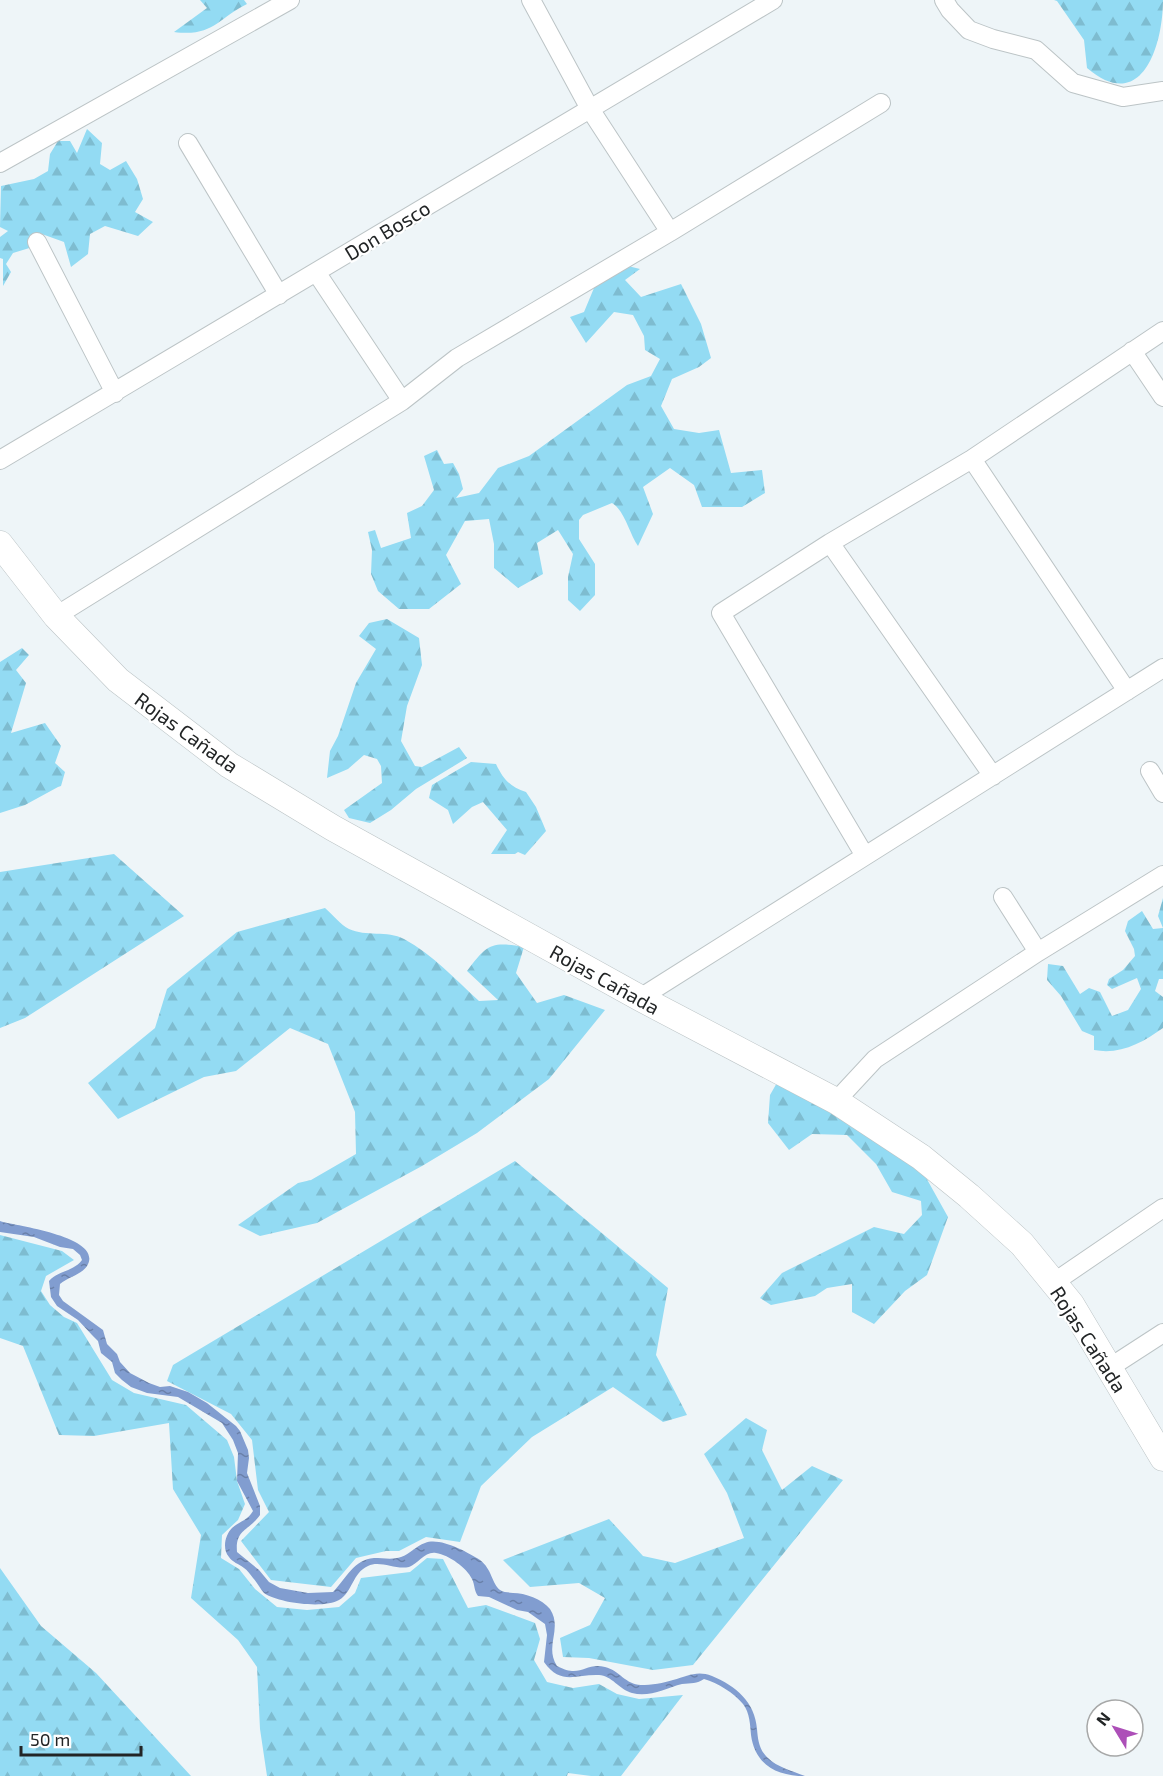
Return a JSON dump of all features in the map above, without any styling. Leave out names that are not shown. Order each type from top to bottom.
[{"type":"main road","name":"Rojas Cañada","points":[[0,544],[56,616],[118,680],[229,765],[333,828],[640,998],[836,1101],[921,1157],[1022,1244],[1071,1304],[1163,1458]]},
{"type":"street","points":[[0,163],[290,0]]},
{"type":"street","points":[[531,0],[590,109],[670,232]]},
{"type":"street","name":"Don Bosco","points":[[0,460],[773,0]]},
{"type":"street","points":[[944,0],[969,30],[1036,50],[1073,83],[1123,97],[1163,91]]},
{"type":"street","points":[[56,616],[402,400],[457,358],[670,232],[881,103]]},
{"type":"street","points":[[188,143],[279,295]]},
{"type":"street","points":[[37,242],[115,393]]},
{"type":"street","points":[[316,272],[402,400]]},
{"type":"street","points":[[865,856],[721,613],[831,543],[972,459],[1163,331]]},
{"type":"street","points":[[1132,351],[1163,397]]},
{"type":"street","points":[[972,459],[1127,691]]},
{"type":"street","points":[[831,543],[993,776]]},
{"type":"street","points":[[640,998],[1163,668]]},
{"type":"street","points":[[1150,771],[1163,793]]},
{"type":"street","points":[[836,1101],[875,1059],[1038,952],[1163,875]]},
{"type":"street","points":[[1003,897],[1038,952]]},
{"type":"street","points":[[1053,1283],[1163,1208]]},
{"type":"street","points":[[1109,1368],[1163,1333]]},
{"type":"green space","points":[[200,0],[244,0],[247,4],[214,26],[198,32],[174,32],[207,8]]},
{"type":"green space","points":[[1054,0],[1163,0],[1159,36],[1146,68],[1135,79],[1122,84],[1106,80],[1087,68],[1084,40]]},
{"type":"green space","points":[[87,129],[102,143],[100,164],[110,170],[126,161],[137,179],[143,199],[135,212],[153,222],[138,236],[105,226],[90,234],[88,254],[71,267],[64,242],[39,233],[32,241],[36,246],[13,253],[6,264],[11,272],[3,286],[0,237],[8,231],[0,227],[1,186],[34,179],[48,171],[50,154],[58,141],[70,141],[77,153]]},
{"type":"green space","points":[[624,265],[640,269],[625,280],[641,297],[681,284],[701,324],[711,358],[699,367],[672,379],[661,406],[674,429],[699,433],[719,430],[731,473],[762,470],[765,493],[742,507],[702,507],[694,485],[670,468],[643,487],[653,514],[638,546],[624,517],[612,503],[583,515],[579,520],[579,539],[595,564],[595,595],[580,611],[568,600],[568,577],[573,554],[558,530],[537,543],[543,574],[518,588],[494,568],[494,544],[489,519],[465,521],[446,555],[461,584],[429,609],[399,609],[378,591],[371,574],[372,550],[368,532],[375,530],[381,548],[411,538],[407,513],[422,506],[434,490],[424,456],[437,450],[444,464],[453,463],[463,489],[456,498],[479,493],[498,468],[529,456],[627,385],[651,376],[660,359],[645,350],[644,336],[633,315],[614,312],[586,343],[570,317],[584,312],[594,288]]},
{"type":"green space","points":[[387,619],[419,638],[422,665],[407,706],[401,741],[415,766],[422,767],[459,747],[467,758],[416,789],[391,810],[370,823],[349,818],[344,810],[382,783],[381,766],[377,759],[364,755],[348,769],[327,778],[330,751],[338,736],[356,683],[376,649],[359,636],[369,623]]},
{"type":"green space","points":[[22,648],[29,655],[16,670],[26,683],[11,733],[45,723],[61,746],[55,763],[65,772],[61,786],[25,805],[0,813],[0,662]]},
{"type":"green space","points":[[471,762],[496,764],[508,782],[526,792],[536,807],[546,831],[525,855],[518,852],[491,854],[507,830],[483,802],[472,807],[453,824],[448,810],[429,798],[432,785]]},
{"type":"green space","points":[[114,854],[184,916],[25,1018],[0,1028],[0,872]]},
{"type":"green space","points":[[1163,898],[1163,928],[1158,916]]},
{"type":"green space","points":[[325,908],[349,929],[362,933],[397,936],[415,945],[479,1001],[498,1000],[467,971],[485,950],[496,945],[504,945],[524,947],[516,973],[537,1003],[564,995],[605,1010],[549,1079],[477,1133],[317,1223],[260,1236],[238,1225],[298,1183],[311,1180],[356,1154],[355,1112],[328,1044],[290,1028],[236,1071],[204,1077],[118,1119],[88,1083],[155,1028],[167,989],[237,932]]},
{"type":"green space","points":[[1142,911],[1153,929],[1163,928],[1163,979],[1159,979],[1155,991],[1163,997],[1163,1028],[1122,1049],[1094,1050],[1094,1036],[1082,1031],[1061,996],[1047,980],[1048,964],[1063,966],[1080,994],[1089,988],[1100,992],[1112,1016],[1128,1010],[1141,989],[1137,978],[1112,989],[1107,985],[1109,979],[1123,970],[1135,956],[1125,931],[1128,921]]},
{"type":"green space","points":[[778,1081],[919,1165],[948,1217],[927,1275],[905,1291],[874,1324],[852,1312],[852,1284],[827,1288],[815,1296],[771,1305],[760,1298],[782,1273],[874,1227],[904,1234],[922,1215],[921,1201],[892,1192],[876,1164],[847,1135],[812,1134],[789,1150],[768,1123],[770,1095]]},
{"type":"green space","points":[[515,1161],[668,1288],[656,1355],[687,1415],[663,1422],[613,1387],[532,1437],[481,1486],[460,1542],[426,1537],[399,1551],[386,1551],[356,1558],[331,1587],[271,1580],[241,1541],[269,1512],[258,1490],[252,1440],[231,1414],[167,1381],[173,1365]]},
{"type":"green space","points":[[0,1235],[62,1251],[74,1260],[46,1276],[41,1291],[50,1305],[64,1317],[77,1323],[112,1380],[134,1393],[186,1405],[227,1440],[234,1457],[237,1481],[245,1504],[238,1520],[222,1535],[221,1558],[239,1569],[255,1589],[277,1607],[307,1610],[339,1607],[355,1593],[361,1578],[410,1572],[427,1558],[443,1559],[468,1608],[486,1605],[535,1623],[540,1639],[534,1660],[547,1682],[573,1688],[599,1684],[617,1694],[639,1699],[683,1695],[621,1776],[568,1773],[567,1776],[267,1776],[260,1729],[257,1667],[238,1640],[191,1598],[201,1535],[173,1489],[169,1423],[94,1436],[59,1435],[23,1346],[0,1338]]},
{"type":"green space","points":[[746,1418],[767,1430],[762,1450],[782,1490],[812,1466],[843,1480],[693,1665],[653,1670],[589,1658],[563,1657],[560,1638],[590,1625],[605,1598],[579,1583],[530,1587],[503,1560],[609,1519],[643,1556],[675,1563],[744,1538],[727,1493],[704,1454]]},
{"type":"green space","points":[[0,1568],[41,1626],[96,1673],[191,1776],[0,1776]]},
{"type":"water","points":[[0,1221],[56,1234],[83,1247],[89,1256],[87,1266],[60,1284],[59,1295],[63,1301],[103,1330],[107,1344],[130,1373],[160,1387],[170,1386],[188,1392],[207,1403],[240,1431],[248,1450],[247,1473],[260,1506],[260,1515],[240,1534],[237,1552],[259,1570],[269,1582],[280,1588],[308,1593],[333,1592],[351,1570],[367,1559],[398,1558],[422,1544],[431,1542],[453,1546],[480,1560],[500,1590],[533,1597],[550,1609],[555,1624],[552,1651],[557,1666],[572,1671],[598,1666],[605,1667],[631,1683],[641,1685],[662,1683],[688,1675],[712,1676],[736,1690],[748,1703],[765,1755],[780,1766],[805,1776],[785,1774],[762,1761],[753,1745],[750,1723],[743,1704],[730,1692],[709,1681],[704,1679],[696,1683],[638,1694],[599,1675],[569,1677],[557,1674],[544,1662],[547,1635],[545,1624],[528,1612],[517,1610],[489,1597],[478,1596],[472,1579],[462,1566],[441,1554],[428,1554],[409,1567],[378,1564],[368,1566],[359,1573],[344,1597],[332,1603],[301,1604],[280,1600],[264,1593],[247,1571],[230,1559],[226,1550],[225,1542],[230,1531],[253,1511],[237,1481],[238,1453],[222,1423],[178,1397],[147,1393],[131,1387],[122,1380],[115,1373],[112,1362],[101,1353],[98,1341],[78,1320],[57,1306],[51,1297],[49,1281],[78,1264],[82,1260],[80,1255],[73,1249],[60,1247],[34,1237],[0,1232]]}]
